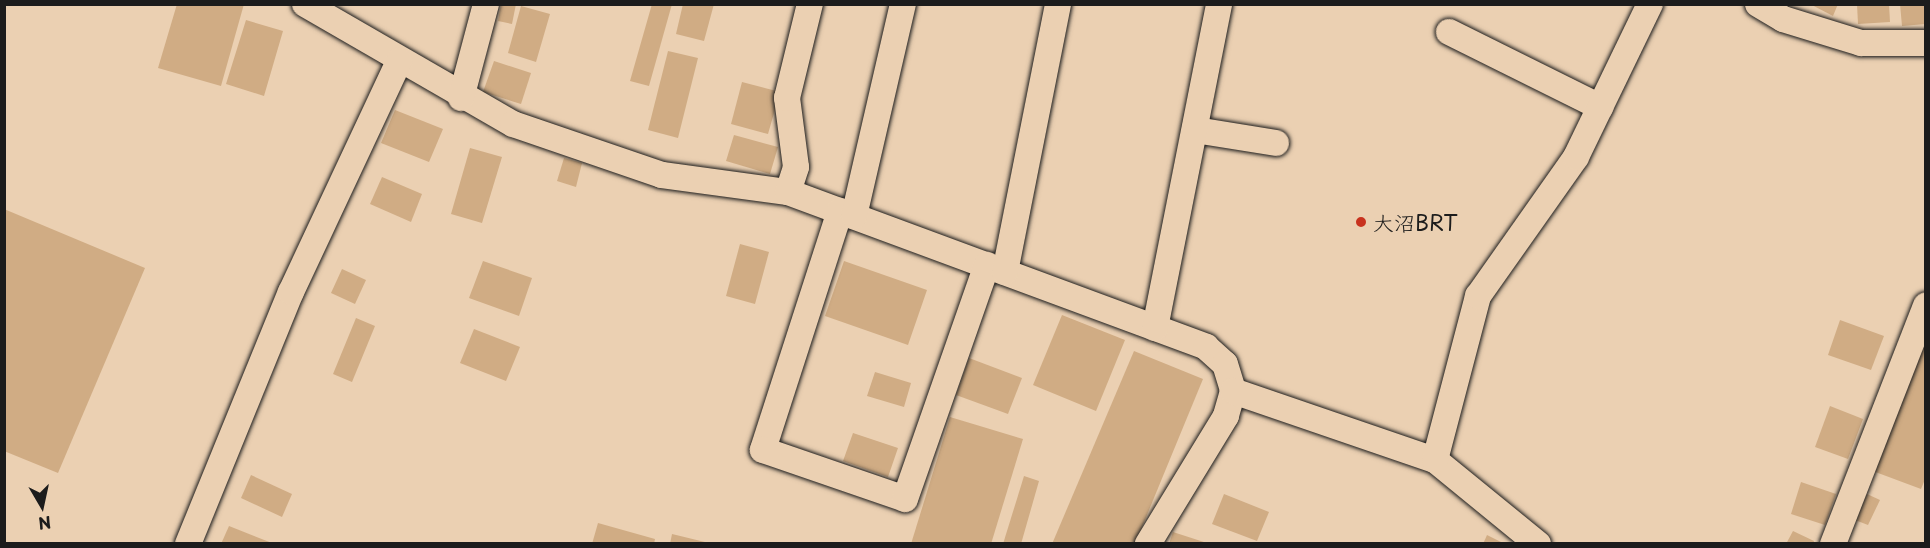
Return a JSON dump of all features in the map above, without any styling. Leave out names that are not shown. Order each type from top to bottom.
[{"type":"street","points":[[305,4],[461,98],[513,124],[662,175],[788,192],[1206,347],[1225,364],[1233,391],[1226,417],[1148,543]]},
{"type":"street","points":[[461,98],[486,4]]},
{"type":"street","points":[[788,192],[796,167],[787,98],[810,4]]},
{"type":"street","points":[[903,4],[847,214],[763,450],[905,499],[996,269],[1058,4]]},
{"type":"street","points":[[1155,328],[1219,4]]},
{"type":"street","points":[[1435,460],[1478,296],[1576,157],[1650,4]]},
{"type":"street","points":[[1758,4],[1783,19],[1861,43],[1926,43]]},
{"type":"street","points":[[1449,32],[1600,107]]},
{"type":"street","points":[[188,543],[291,292],[399,61]]},
{"type":"street","points":[[1195,130],[1276,143]]},
{"type":"street","points":[[1833,543],[1921,331],[1926,305]]},
{"type":"street","points":[[1233,391],[1435,460],[1538,543]]},
{"type":"building","points":[[177,4],[244,4],[221,86],[158,68]]},
{"type":"building","points":[[501,4],[516,4],[512,24],[498,21]]},
{"type":"building","points":[[652,4],[672,4],[649,86],[630,81]]},
{"type":"building","points":[[683,4],[714,4],[704,41],[676,34]]},
{"type":"building","points":[[1810,4],[1838,4],[1833,16]]},
{"type":"building","points":[[1857,4],[1889,4],[1890,22],[1858,24]]},
{"type":"building","points":[[1900,4],[1926,4],[1926,24],[1902,26]]},
{"type":"building","points":[[521,6],[550,14],[536,62],[508,53]]},
{"type":"building","points":[[246,20],[283,31],[264,96],[226,84]]},
{"type":"building","points":[[668,51],[698,58],[678,138],[648,130]]},
{"type":"building","points":[[494,61],[531,73],[521,104],[483,92]]},
{"type":"building","points":[[742,82],[780,92],[768,134],[731,124]]},
{"type":"building","points":[[395,110],[443,129],[429,162],[381,143]]},
{"type":"building","points":[[734,135],[778,147],[770,174],[726,161]]},
{"type":"building","points":[[470,148],[502,157],[482,223],[451,214]]},
{"type":"building","points":[[564,158],[582,163],[576,187],[557,181]]},
{"type":"building","points":[[382,177],[422,194],[411,222],[370,204]]},
{"type":"building","points":[[4,209],[145,268],[58,473],[4,451]]},
{"type":"building","points":[[740,244],[769,252],[755,304],[726,296]]},
{"type":"building","points":[[483,261],[532,278],[519,316],[469,298]]},
{"type":"building","points":[[844,261],[927,290],[908,345],[825,316]]},
{"type":"building","points":[[342,269],[366,280],[355,304],[331,293]]},
{"type":"building","points":[[1062,315],[1125,340],[1096,411],[1033,385]]},
{"type":"building","points":[[356,318],[375,326],[352,382],[333,374]]},
{"type":"building","points":[[1840,320],[1884,336],[1871,370],[1828,355]]},
{"type":"building","points":[[474,329],[520,347],[506,381],[460,363]]},
{"type":"building","points":[[1919,345],[1926,348],[1926,477],[1921,489],[1870,470]]},
{"type":"building","points":[[1134,351],[1203,379],[1135,544],[1052,544]]},
{"type":"building","points":[[969,358],[1022,378],[1008,414],[956,395]]},
{"type":"building","points":[[875,372],[911,383],[904,407],[867,396]]},
{"type":"building","points":[[1830,406],[1863,419],[1848,459],[1815,447]]},
{"type":"building","points":[[950,417],[1023,439],[991,544],[911,544]]},
{"type":"building","points":[[853,433],[898,448],[888,477],[843,461]]},
{"type":"building","points":[[251,475],[292,494],[282,517],[241,498]]},
{"type":"building","points":[[1024,476],[1039,481],[1021,544],[1003,544]]},
{"type":"building","points":[[1801,482],[1836,494],[1825,525],[1791,514]]},
{"type":"building","points":[[1224,494],[1269,512],[1257,541],[1212,524]]},
{"type":"building","points":[[1867,494],[1880,500],[1868,525],[1855,520]]},
{"type":"building","points":[[598,523],[655,539],[654,544],[592,544]]},
{"type":"building","points":[[229,526],[272,543],[272,544],[221,544]]},
{"type":"building","points":[[1793,531],[1814,541],[1813,544],[1786,544]]},
{"type":"building","points":[[1173,532],[1207,543],[1207,544],[1169,544]]},
{"type":"building","points":[[672,534],[709,543],[709,544],[670,544]]},
{"type":"building","points":[[1487,535],[1505,544],[1483,544]]},
{"type":"place","name":"大沼BRT","points":[[1361,222]]}]
